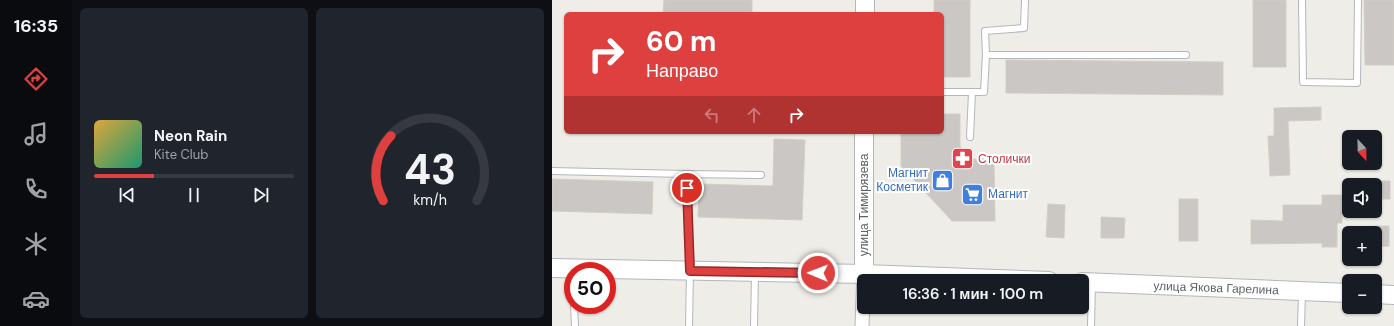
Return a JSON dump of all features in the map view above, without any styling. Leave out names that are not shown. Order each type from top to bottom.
[{"type":"main road","points":[[865,0],[865,12]]},
{"type":"main road","name":"улица Тимирязева","points":[[864,134],[864,274]]},
{"type":"main road","points":[[552,268],[564,269]]},
{"type":"main road","points":[[616,270],[864,274]]},
{"type":"main road","name":"улица Якова Гарелина","points":[[1089,282],[1342,293]]},
{"type":"main road","points":[[1382,294],[1394,294]]},
{"type":"street","name":"улица Тимирязева","points":[[862,314],[862,326]]},
{"type":"lane","points":[[944,92],[984,92],[986,55],[985,31],[1024,28],[1025,0]]},
{"type":"lane","points":[[1302,0],[1303,82],[1357,83],[1358,0]]},
{"type":"lane","points":[[986,55],[1186,55]]},
{"type":"lane","points":[[970,137],[972,92]]},
{"type":"lane","points":[[552,172],[761,175]]},
{"type":"lane","points":[[686,174],[690,271],[689,326]]},
{"type":"lane","points":[[754,326],[755,272]]},
{"type":"lane","points":[[1301,326],[1302,291]]},
{"type":"lane","points":[[1089,304],[1091,326]]},
{"type":"lane","points":[[574,314],[575,326]]},
{"type":"building","points":[[664,0],[752,0],[752,12],[663,12]]},
{"type":"building","points":[[934,0],[970,0],[970,77],[944,77],[944,12],[934,12]]},
{"type":"building","points":[[1253,0],[1286,0],[1286,67],[1253,67]]},
{"type":"building","points":[[1364,0],[1394,0],[1394,65],[1365,65]]},
{"type":"building","points":[[1006,60],[1223,62],[1223,95],[1006,93]]},
{"type":"building","points":[[1321,107],[1321,120],[1288,121],[1290,175],[1270,176],[1268,136],[1274,136],[1274,108]]},
{"type":"building","points":[[944,114],[960,114],[960,146],[970,159],[985,159],[985,162],[994,162],[995,221],[952,221],[901,166],[901,134],[944,134]]},
{"type":"building","points":[[774,139],[805,140],[802,220],[698,217],[699,184],[773,186]]},
{"type":"building","points":[[552,179],[653,182],[652,214],[552,211]]},
{"type":"building","points":[[1382,181],[1390,181],[1390,199],[1382,199]]},
{"type":"building","points":[[1322,195],[1342,195],[1342,223],[1337,223],[1337,247],[1322,247],[1322,243],[1251,244],[1251,220],[1283,221],[1283,205],[1322,205]]},
{"type":"building","points":[[1179,199],[1198,199],[1198,241],[1179,241]]},
{"type":"building","points":[[1048,204],[1065,205],[1064,238],[1046,237]]},
{"type":"building","points":[[1101,217],[1125,218],[1124,238],[1101,238]]},
{"type":"building","points":[[1382,226],[1389,226],[1389,246],[1382,246]]},
{"type":"place","name":"Столички","points":[[962,159]]},
{"type":"place","name":"Магнит Косметик","points":[[943,180]]},
{"type":"place","name":"Магнит","points":[[972,194]]},
{"type":"route","points":[[687,188],[690,271],[818,273]]}]
